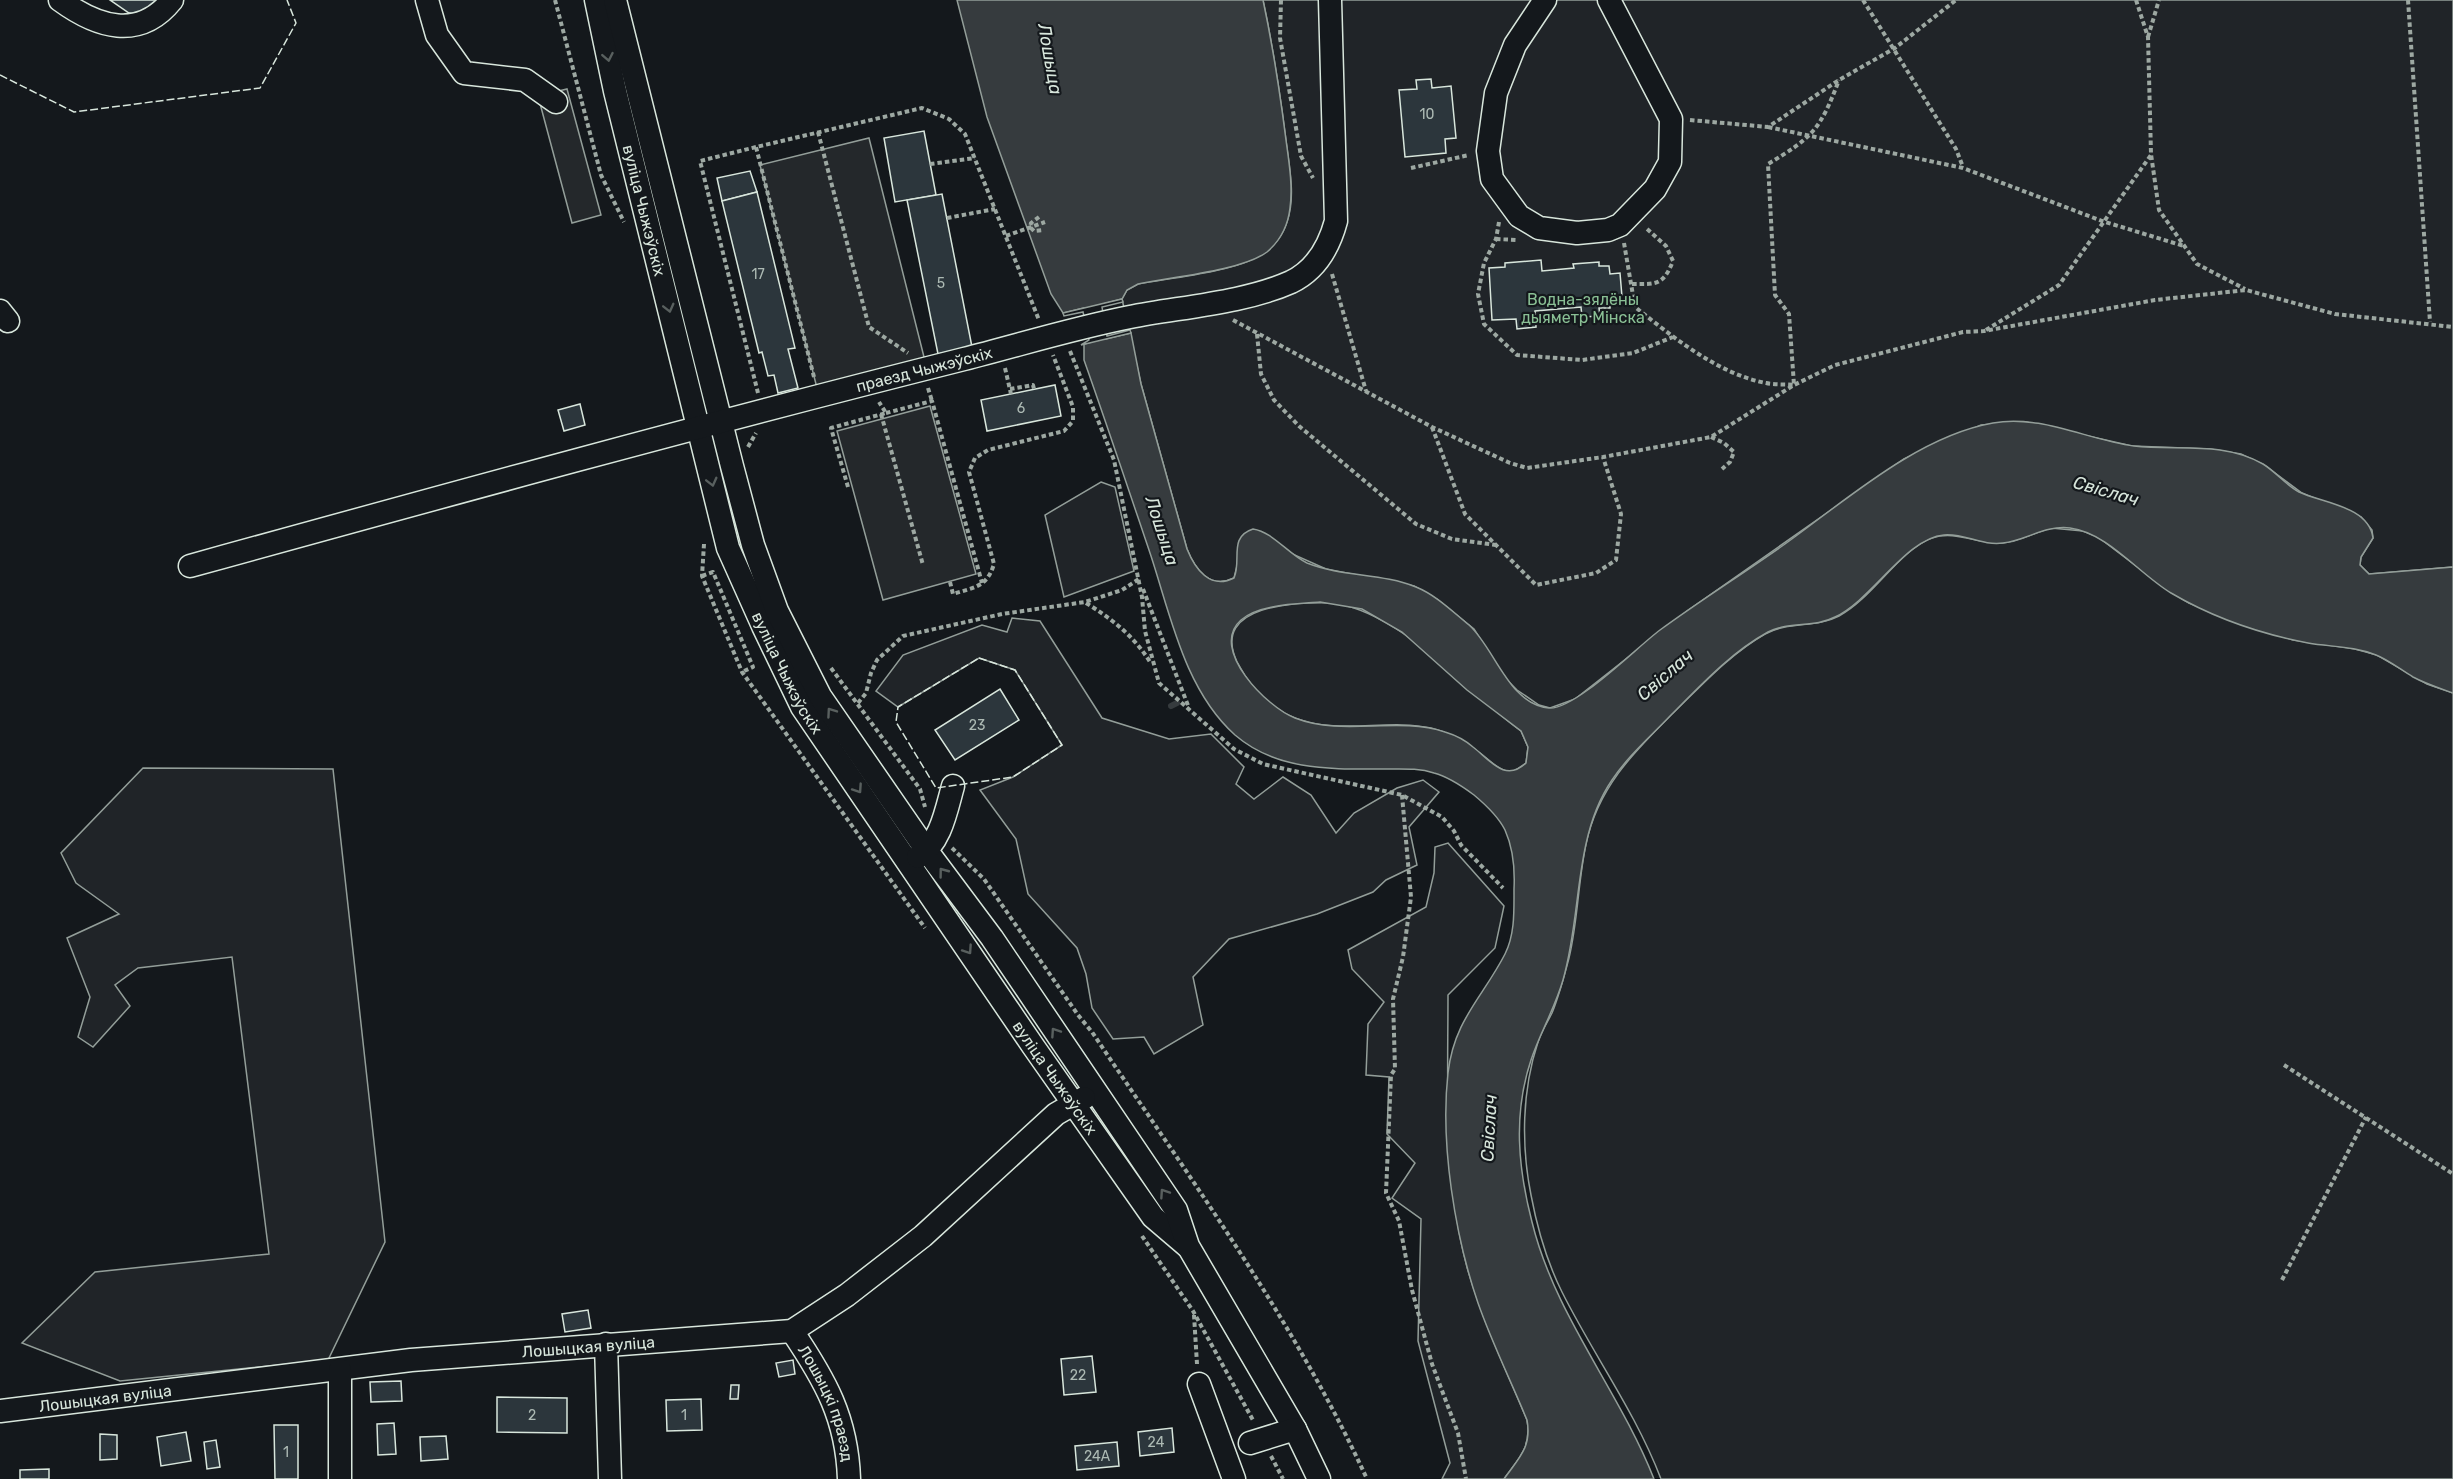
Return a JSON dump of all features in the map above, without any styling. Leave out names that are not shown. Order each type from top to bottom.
[{"type":"street","points":[[60,0],[82,16],[108,25],[134,26],[157,17],[172,0]]},
{"type":"street","points":[[427,0],[437,35],[464,73],[525,80],[556,102]]},
{"type":"street","name":"вуліца Чыжэўскіх","points":[[596,0],[615,91],[728,548],[763,626],[802,707],[925,849],[1073,1104],[1153,1217],[1188,1246]]},
{"type":"street","name":"вуліца Чыжэўскіх","points":[[615,0],[753,545],[777,611],[820,696],[925,849],[992,938],[1176,1210],[1188,1246],[1295,1429],[1319,1479]]},
{"type":"street","points":[[1325,250],[1336,220],[1330,0]]},
{"type":"street","points":[[1545,0],[1515,45],[1496,93],[1488,152],[1492,179],[1519,216],[1539,228],[1578,233],[1608,230],[1626,219],[1655,189],[1670,162],[1671,119],[1609,0]]},
{"type":"street","name":"праезд Чыжэўскіх","points":[[190,566],[721,420],[1127,317],[1206,304],[1281,286],[1295,280],[1313,267],[1325,250]]},
{"type":"street","points":[[925,849],[953,786]]},
{"type":"street","name":"Лошыцкая вуліца","points":[[0,1411],[411,1360],[792,1331],[847,1296],[923,1236],[1056,1114],[1095,1092]]},
{"type":"street","name":"Лошыцкі праезд","points":[[792,1331],[832,1398],[844,1429],[849,1479]]},
{"type":"street","points":[[606,1344],[610,1479]]},
{"type":"street","points":[[340,1370],[340,1479]]},
{"type":"street","points":[[1199,1384],[1234,1479]]},
{"type":"street","points":[[1256,1441],[1295,1429]]},
{"type":"path","points":[[555,0],[601,175],[625,223]]},
{"type":"path","points":[[1281,0],[1280,38],[1301,156],[1315,182],[1336,193]]},
{"type":"path","points":[[1863,0],[1956,149],[1963,168]]},
{"type":"path","points":[[1768,127],[1839,80],[1895,48],[1956,0]]},
{"type":"path","points":[[2136,0],[2148,37],[2151,154],[2159,210],[2197,264],[2246,290],[2335,314],[2430,322],[2453,327]]},
{"type":"path","points":[[2148,37],[2159,0]]},
{"type":"path","points":[[2408,0],[2430,322]]},
{"type":"path","points":[[1794,385],[1790,314],[1775,295],[1768,164],[1810,136],[1827,113],[1839,80]]},
{"type":"path","points":[[760,402],[700,161],[922,108],[949,119],[965,134],[1006,236],[1059,335],[1114,460],[1139,579],[1153,666],[1159,683],[1234,749],[1263,764],[1402,795],[1442,818],[1454,831],[1461,845],[1503,888]]},
{"type":"path","points":[[1671,119],[1768,127],[1963,168],[2102,222],[2184,246]]},
{"type":"path","points":[[818,132],[869,327],[921,362],[982,583]]},
{"type":"path","points":[[756,147],[817,388]]},
{"type":"path","points":[[1411,168],[1488,152]]},
{"type":"path","points":[[1984,331],[2059,285],[2151,154]]},
{"type":"path","points":[[930,164],[975,158]]},
{"type":"path","points":[[1504,198],[1496,239],[1484,264],[1478,294],[1484,324],[1517,355],[1582,360],[1634,353],[1673,337]]},
{"type":"path","points":[[947,218],[995,208]]},
{"type":"path","points":[[1030,228],[1031,223],[1039,217]]},
{"type":"path","points":[[1626,219],[1635,307],[1673,337],[1730,370],[1766,383],[1794,385]]},
{"type":"path","points":[[1626,219],[1666,246],[1673,261],[1667,276],[1656,284],[1632,284]]},
{"type":"path","points":[[1006,236],[1045,222]]},
{"type":"path","points":[[1030,228],[1034,231],[1044,230]]},
{"type":"path","points":[[1325,250],[1366,392]]},
{"type":"path","points":[[1206,304],[1257,334],[1432,427],[1510,463],[1527,468],[1711,437],[1794,385],[1835,365],[1963,332],[1984,331],[2155,300],[2246,290]]},
{"type":"path","points":[[1257,334],[1261,374],[1274,400],[1299,426],[1416,524],[1452,539],[1496,545]]},
{"type":"path","points":[[950,582],[953,594],[982,583],[990,578],[994,564],[969,472],[975,458],[987,450],[1064,431],[1073,421],[1073,407],[1059,335]]},
{"type":"path","points":[[1000,350],[1010,392],[1033,385],[1034,389]]},
{"type":"path","points":[[872,400],[880,403],[886,413]]},
{"type":"path","points":[[848,488],[831,428],[932,401]]},
{"type":"path","points":[[880,414],[923,566]]},
{"type":"path","points":[[1432,427],[1466,514],[1536,585],[1596,573],[1616,560],[1621,514],[1603,457]]},
{"type":"path","points":[[1711,437],[1724,443],[1734,452],[1730,462],[1722,469]]},
{"type":"path","points":[[702,576],[713,572],[753,667],[742,672]]},
{"type":"path","points":[[858,703],[866,693],[877,660],[903,636],[1002,614],[1085,603],[1122,590],[1139,579]]},
{"type":"path","points":[[1139,579],[1189,709]]},
{"type":"path","points":[[1085,603],[1113,620],[1140,645],[1153,666]]},
{"type":"path","points":[[827,664],[839,676],[920,789],[931,822],[925,849],[984,879],[1092,1032],[1239,1252],[1336,1410],[1367,1479]]},
{"type":"path","points":[[1402,795],[1411,897],[1403,957],[1393,999],[1395,1068],[1391,1075],[1386,1193],[1399,1221],[1412,1290],[1432,1364],[1458,1432],[1466,1479]]},
{"type":"path","points":[[2284,1065],[2453,1174]]},
{"type":"path","points":[[2282,1280],[2366,1118]]},
{"type":"path","points":[[1136,1228],[1193,1311],[1256,1441],[1283,1479]]},
{"type":"path","points":[[1193,1311],[1199,1384]]},
{"type":"green space","name":"Водна-зялёны дыяметр Мінска","points":[[1263,0],[2453,0],[2453,567],[2369,574],[2360,565],[2361,557],[2373,538],[2372,530],[2361,517],[2302,493],[2264,465],[2241,454],[2210,449],[2132,446],[2026,422],[1981,425],[1904,459],[1687,611],[1575,699],[1550,708],[1539,705],[1517,690],[1505,678],[1474,629],[1437,599],[1414,586],[1326,569],[1288,552],[1238,562],[1234,578],[1225,581],[1204,576],[1194,564],[1187,549],[1141,384],[1122,299],[1127,290],[1138,284],[1215,271],[1244,263],[1266,252],[1285,228],[1291,202],[1290,171],[1276,70]]},
{"type":"green space","points":[[1101,482],[1115,487],[1134,571],[1064,597],[1045,515]]},
{"type":"green space","points":[[2051,528],[2083,531],[2098,537],[2169,591],[2189,603],[2235,622],[2293,640],[2355,649],[2377,655],[2427,684],[2453,693],[2453,1479],[1661,1479],[1627,1407],[1574,1316],[1557,1281],[1547,1257],[1533,1207],[1526,1157],[1526,1098],[1538,1042],[1555,1007],[1569,958],[1586,844],[1599,805],[1619,772],[1659,727],[1728,660],[1752,642],[1774,630],[1821,622],[1839,616],[1863,598],[1897,563],[1920,544],[1941,536],[2008,543]]},
{"type":"green space","points":[[1334,603],[1360,610],[1385,622],[1433,656],[1521,731],[1528,747],[1526,763],[1514,771],[1506,771],[1451,735],[1431,728],[1412,725],[1332,726],[1312,723],[1293,717],[1269,703],[1253,687],[1237,662],[1232,643],[1236,628],[1246,618],[1261,610],[1299,604]]},
{"type":"green space","points":[[1012,618],[1040,621],[1102,718],[1169,739],[1211,734],[1244,767],[1236,784],[1254,799],[1283,777],[1311,795],[1336,833],[1354,813],[1397,788],[1423,780],[1439,792],[1409,827],[1417,865],[1386,880],[1373,892],[1317,914],[1229,939],[1193,977],[1203,1025],[1154,1054],[1144,1037],[1113,1039],[1092,1008],[1086,974],[1077,948],[1028,894],[1016,839],[980,790],[1013,777],[1062,745],[1015,670],[979,658],[898,707],[876,691],[903,655],[982,625],[1007,632]]},
{"type":"green space","points":[[143,768],[333,769],[385,1242],[328,1360],[120,1381],[22,1343],[95,1272],[269,1254],[232,957],[138,968],[115,985],[130,1006],[93,1047],[78,1037],[90,997],[67,938],[119,914],[76,883],[61,853]]},
{"type":"green space","points":[[1448,843],[1504,906],[1495,948],[1448,995],[1448,1132],[1454,1200],[1467,1267],[1480,1306],[1527,1420],[1526,1445],[1504,1479],[1442,1479],[1450,1463],[1418,1341],[1421,1219],[1392,1198],[1415,1163],[1387,1134],[1389,1077],[1366,1075],[1368,1024],[1384,1002],[1352,969],[1348,950],[1426,907],[1434,873],[1435,847]]},
{"type":"shaded area","points":[[567,89],[601,215],[572,223],[538,96]]},
{"type":"shaded area","points":[[869,138],[925,361],[817,388],[760,165]]},
{"type":"shaded area","points":[[930,406],[976,574],[883,600],[837,431]]},
{"type":"water","points":[[957,0],[1263,0],[1276,70],[1290,174],[1290,208],[1283,232],[1272,248],[1255,259],[1223,269],[1138,284],[1127,290],[1122,299],[1099,305],[1105,339],[1131,333],[1141,384],[1187,549],[1194,564],[1211,579],[1225,581],[1234,578],[1238,543],[1245,533],[1253,529],[1267,534],[1307,563],[1334,571],[1390,579],[1416,587],[1437,599],[1469,625],[1487,647],[1503,674],[1523,697],[1549,708],[1560,706],[1589,689],[1675,619],[1785,544],[1883,472],[1937,441],[1965,430],[1993,423],[2028,422],[2134,446],[2200,448],[2232,452],[2248,457],[2268,467],[2299,492],[2343,507],[2363,519],[2370,527],[2373,538],[2361,557],[2360,565],[2369,574],[2453,567],[2453,693],[2418,679],[2368,652],[2290,639],[2255,630],[2220,617],[2171,593],[2097,537],[2070,528],[2052,529],[2003,543],[1988,543],[1951,535],[1930,539],[1903,558],[1849,609],[1827,620],[1768,632],[1728,660],[1632,755],[1607,787],[1599,803],[1586,844],[1567,963],[1560,990],[1525,1080],[1520,1121],[1519,1141],[1523,1182],[1542,1256],[1571,1321],[1640,1446],[1654,1479],[1504,1479],[1526,1445],[1527,1420],[1483,1318],[1462,1249],[1451,1189],[1446,1101],[1451,1054],[1456,1038],[1470,1010],[1505,954],[1511,938],[1514,914],[1514,874],[1508,837],[1499,820],[1487,807],[1465,788],[1445,777],[1428,771],[1327,768],[1288,762],[1252,747],[1235,735],[1218,717],[1204,697],[1182,652],[1084,360],[1084,344],[1092,342],[1084,308],[1063,313],[1051,294],[987,117]],"holes":[[[1320,602],[1362,609],[1402,632],[1467,690],[1521,731],[1528,747],[1526,763],[1518,769],[1504,770],[1460,738],[1426,728],[1332,726],[1295,718],[1271,703],[1257,690],[1236,661],[1232,646],[1233,632],[1241,620],[1258,611],[1279,606]]]},
{"type":"pier","points":[[1122,299],[1123,302],[1102,307],[1107,336],[1130,330],[1131,333],[1081,345],[1089,340],[1083,312],[1064,316],[1063,313]]},
{"type":"building","points":[[110,0],[164,0],[143,17],[129,13]]},
{"type":"building","points":[[1431,79],[1432,88],[1451,86],[1456,138],[1445,139],[1446,153],[1405,157],[1399,90],[1417,89],[1416,80]]},
{"type":"building","points":[[924,131],[936,195],[895,202],[884,138]]},
{"type":"building","points":[[750,171],[757,192],[722,201],[717,178]]},
{"type":"building","points":[[757,192],[795,348],[788,349],[798,388],[778,393],[774,375],[768,376],[762,352],[759,353],[722,201]]},
{"type":"building","points":[[942,194],[972,347],[938,354],[907,200]]},
{"type":"building","points":[[1541,260],[1542,271],[1574,268],[1573,264],[1599,262],[1599,266],[1609,266],[1610,274],[1620,273],[1622,297],[1610,298],[1610,308],[1599,308],[1600,316],[1582,317],[1581,307],[1535,311],[1536,327],[1517,329],[1516,319],[1492,320],[1489,268],[1505,267],[1505,263]]},
{"type":"building","points":[[1055,385],[1061,416],[987,431],[981,400]]},
{"type":"building","points":[[580,404],[585,425],[564,431],[558,410]]},
{"type":"building","points":[[1000,689],[1019,720],[955,760],[935,730]]},
{"type":"building","points":[[588,1310],[591,1328],[565,1332],[562,1314]]},
{"type":"building","points":[[1092,1356],[1096,1392],[1064,1395],[1061,1359]]},
{"type":"building","points":[[793,1360],[795,1374],[779,1377],[776,1363]]},
{"type":"building","points":[[401,1381],[402,1401],[371,1402],[370,1382]]},
{"type":"building","points":[[731,1385],[739,1385],[738,1399],[730,1399]]},
{"type":"building","points":[[497,1397],[567,1398],[567,1433],[497,1432]]},
{"type":"building","points":[[701,1399],[702,1430],[667,1431],[666,1400]]},
{"type":"building","points":[[394,1423],[396,1454],[378,1455],[377,1424]]},
{"type":"building","points":[[274,1425],[298,1425],[298,1479],[275,1479]]},
{"type":"building","points":[[1172,1428],[1174,1452],[1140,1456],[1138,1432]]},
{"type":"building","points":[[186,1432],[191,1461],[161,1466],[157,1437]]},
{"type":"building","points":[[100,1434],[117,1435],[117,1459],[100,1460]]},
{"type":"building","points":[[446,1436],[448,1459],[421,1461],[420,1437]]},
{"type":"building","points":[[216,1440],[220,1467],[207,1469],[204,1442]]},
{"type":"building","points":[[1117,1442],[1119,1466],[1077,1470],[1075,1446]]},
{"type":"building","points":[[49,1469],[49,1479],[20,1479],[20,1470]]},
{"type":"waterway","points":[[1171,706],[1177,703]]},
{"type":"fence","points":[[0,75],[74,112],[260,88],[296,23],[287,0]]},
{"type":"fence","points":[[979,658],[1015,670],[1062,745],[1013,777],[936,788],[896,722],[898,707],[979,658]]},
{"type":"water label","name":"Лошыца","points":[[1050,59]]},
{"type":"water label","name":"Свіслач","points":[[2106,491]]},
{"type":"water label","name":"Лошыца","points":[[1162,531]]},
{"type":"water label","name":"Свіслач","points":[[1665,675]]},
{"type":"water label","name":"Свіслач","points":[[1489,1128]]}]
